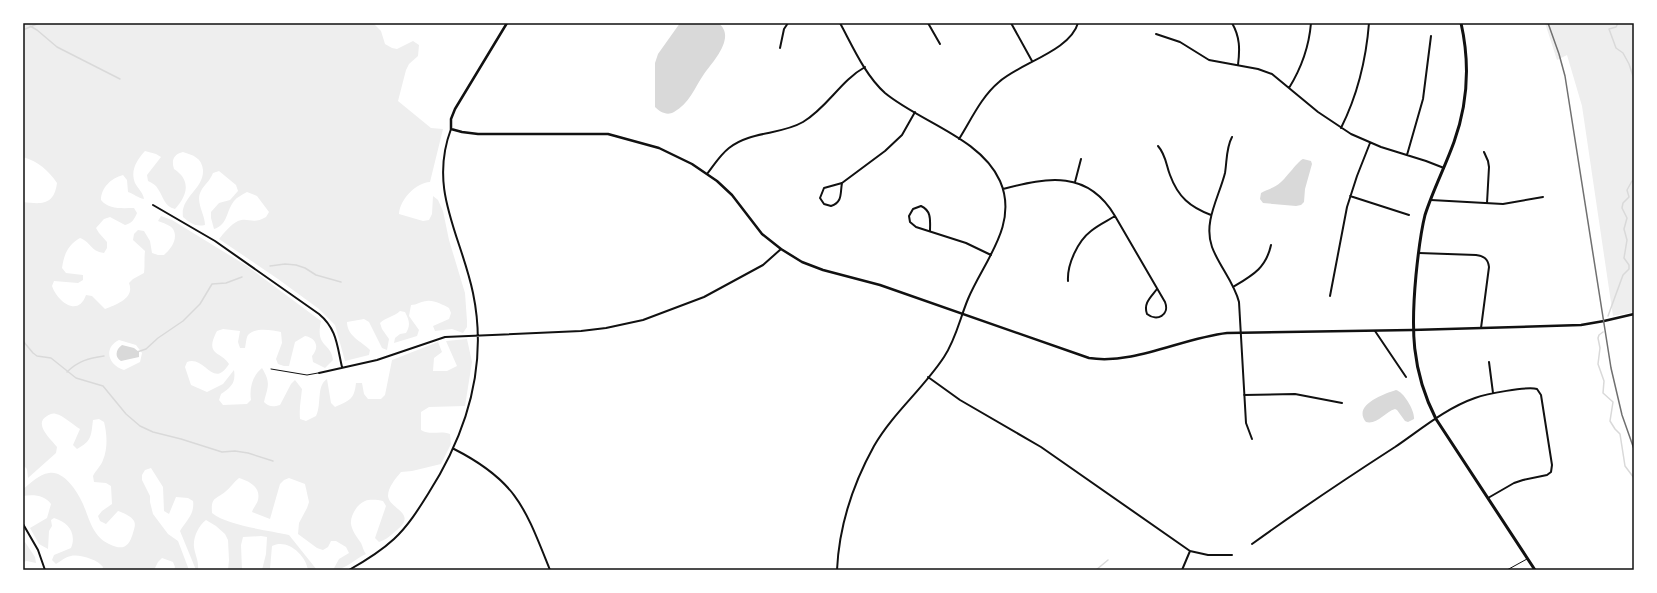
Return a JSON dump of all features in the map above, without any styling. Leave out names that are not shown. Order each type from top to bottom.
[{"type":"main road","points":[[1461,23],[1466,46],[1466,88],[1458,131],[1431,200],[1422,228],[1418,252],[1412,330],[1419,373],[1425,393],[1436,419],[1535,570]]},
{"type":"street","points":[[349,570],[380,551],[406,526],[440,474],[454,449],[465,421],[473,390],[478,335],[474,293],[445,198],[444,157],[451,129],[451,119],[455,109],[507,23]]},
{"type":"street","points":[[780,48],[784,29],[788,23]]},
{"type":"street","points":[[837,570],[839,540],[844,522],[868,459],[883,432],[928,377],[949,348],[971,292],[999,238],[1004,223],[1005,208],[1003,189],[994,170],[988,162],[974,148],[895,100],[881,88],[865,67],[840,23]]},
{"type":"street","points":[[928,23],[940,44]]},
{"type":"street","points":[[1011,23],[1032,61]]},
{"type":"street","points":[[959,139],[982,101],[994,86],[1006,76],[1066,42],[1074,32],[1078,23]]},
{"type":"street","points":[[1232,23],[1240,44],[1238,65]]},
{"type":"street","points":[[1289,88],[1305,57],[1309,43],[1311,23]]},
{"type":"street","points":[[1340,128],[1354,98],[1363,71],[1369,23]]},
{"type":"street","points":[[1156,34],[1180,42],[1209,60],[1266,72],[1278,78],[1318,112],[1340,128],[1370,143],[1444,168]]},
{"type":"street","points":[[1407,155],[1421,106],[1431,36]]},
{"type":"street","points":[[707,174],[720,156],[734,144],[746,139],[790,128],[810,118],[849,77],[865,67]]},
{"type":"street","points":[[842,183],[841,196],[838,203],[831,206],[824,204],[820,198],[824,188],[842,183],[895,143],[915,112]]},
{"type":"street","points":[[451,129],[478,134],[597,134],[617,136],[659,148],[677,156],[707,174],[725,188],[762,234],[781,249],[802,262],[823,270],[865,280],[1060,350],[1096,359],[1126,357],[1211,335],[1241,332],[1375,331],[1588,324],[1634,314]]},
{"type":"street","points":[[1232,137],[1228,148],[1225,173],[1211,215],[1210,234],[1212,247],[1233,287],[1239,302],[1246,423],[1252,439]]},
{"type":"street","points":[[1330,296],[1350,196],[1370,143]]},
{"type":"street","points":[[1158,146],[1165,156],[1172,180],[1183,198],[1193,207],[1211,215]]},
{"type":"street","points":[[1484,152],[1489,167],[1487,203]]},
{"type":"street","points":[[1074,182],[1081,159]]},
{"type":"street","points":[[1003,189],[1038,180],[1060,180],[1074,182],[1095,193],[1110,207],[1157,289],[1166,308],[1162,316],[1154,318],[1147,314],[1146,306],[1148,300],[1157,289]]},
{"type":"street","points":[[1350,196],[1409,215]]},
{"type":"street","points":[[1431,200],[1514,203],[1543,197]]},
{"type":"street","points":[[153,205],[215,242],[323,317],[333,331],[342,367]]},
{"type":"street","points":[[930,231],[930,216],[928,210],[921,206],[913,208],[909,216],[912,224],[930,231],[966,243],[991,255]]},
{"type":"street","points":[[1068,281],[1069,268],[1081,241],[1094,228],[1115,216]]},
{"type":"street","points":[[1233,287],[1248,278],[1264,264],[1271,245]]},
{"type":"street","points":[[319,373],[377,360],[445,337],[581,332],[643,320],[704,297],[763,264],[781,249]]},
{"type":"street","points":[[1418,252],[1476,255],[1484,257],[1487,260],[1489,267],[1481,328]]},
{"type":"street","points":[[1375,331],[1406,377]]},
{"type":"street","points":[[1489,362],[1493,393]]},
{"type":"street","points":[[928,377],[960,400],[1041,447],[1190,551],[1208,555],[1232,555]]},
{"type":"street","points":[[1252,544],[1291,516],[1436,419],[1470,400],[1493,393],[1531,388],[1540,391],[1552,465],[1551,472],[1547,475],[1514,483],[1488,498]]},
{"type":"street","points":[[1244,395],[1295,394],[1342,403]]},
{"type":"street","points":[[454,449],[483,465],[502,481],[512,492],[528,517],[550,570]]},
{"type":"street","points":[[23,524],[38,550],[45,570]]},
{"type":"street","points":[[1182,570],[1190,551]]},
{"type":"lane","points":[[271,369],[307,374],[319,373]]},
{"type":"lane","points":[[1507,570],[1528,559]]},
{"type":"shaded area","points":[[23,23],[373,23],[381,31],[385,44],[392,48],[397,49],[413,41],[419,45],[418,56],[409,64],[406,70],[398,101],[431,128],[443,129],[430,182],[419,185],[410,193],[402,203],[399,214],[423,221],[429,220],[432,214],[433,196],[438,200],[443,211],[449,240],[465,293],[467,327],[463,333],[452,329],[435,331],[433,326],[449,319],[451,313],[449,308],[433,301],[423,302],[411,305],[409,316],[419,330],[417,336],[394,343],[395,338],[400,334],[406,333],[409,327],[405,312],[400,311],[380,323],[389,339],[387,350],[382,348],[369,322],[364,319],[347,322],[349,331],[352,335],[370,350],[369,355],[345,361],[335,325],[319,309],[219,239],[235,222],[242,220],[254,221],[266,217],[269,212],[257,196],[247,192],[237,198],[231,205],[222,224],[214,229],[211,212],[219,203],[230,200],[238,191],[236,185],[219,171],[213,173],[199,195],[205,225],[193,224],[183,217],[185,204],[200,183],[203,170],[199,160],[183,152],[177,154],[173,160],[174,169],[183,178],[186,188],[183,198],[175,209],[166,204],[156,186],[148,181],[147,175],[161,157],[145,151],[139,158],[133,174],[135,183],[142,192],[144,199],[128,192],[127,180],[123,175],[114,178],[105,188],[101,196],[101,200],[104,203],[112,207],[134,208],[137,213],[134,219],[125,225],[110,217],[104,219],[96,228],[107,242],[107,248],[104,253],[99,252],[80,238],[72,244],[67,250],[62,268],[66,273],[83,275],[83,280],[78,283],[54,281],[52,286],[58,297],[68,305],[78,305],[82,302],[86,295],[92,296],[105,309],[119,303],[124,300],[129,293],[129,283],[144,273],[145,251],[133,240],[134,234],[138,230],[144,231],[150,241],[152,253],[164,255],[173,244],[175,233],[170,226],[158,221],[161,216],[172,220],[247,266],[321,321],[320,336],[332,354],[333,360],[325,368],[313,362],[312,356],[316,349],[316,343],[309,337],[305,336],[295,342],[289,366],[284,366],[278,364],[276,359],[282,343],[281,332],[273,330],[259,330],[251,332],[246,339],[245,348],[240,348],[238,342],[240,331],[223,329],[217,331],[212,345],[215,352],[229,364],[218,374],[213,373],[199,363],[193,361],[187,362],[185,367],[191,385],[207,392],[223,384],[234,370],[232,384],[221,394],[219,400],[223,405],[247,404],[251,400],[252,382],[256,374],[262,368],[268,381],[264,402],[271,406],[280,405],[291,384],[295,380],[302,389],[300,419],[306,421],[316,416],[319,406],[321,386],[327,379],[331,403],[335,407],[350,399],[354,393],[356,383],[362,383],[364,394],[368,399],[381,399],[385,395],[392,360],[438,342],[442,352],[434,358],[433,371],[447,371],[457,366],[446,341],[467,339],[472,362],[465,406],[429,407],[421,412],[421,430],[428,433],[450,434],[451,444],[441,464],[401,472],[389,489],[388,496],[390,500],[404,515],[405,519],[403,524],[386,539],[379,542],[375,538],[386,506],[383,501],[379,500],[365,501],[357,507],[353,514],[351,524],[366,554],[342,568],[333,570],[339,559],[349,553],[346,547],[336,541],[331,541],[328,547],[323,550],[317,548],[298,534],[299,523],[309,502],[305,484],[289,478],[280,484],[270,519],[252,512],[258,500],[258,492],[253,485],[239,478],[213,501],[212,513],[238,524],[289,535],[317,570],[308,570],[304,559],[295,549],[284,544],[278,544],[272,546],[270,569],[262,570],[266,554],[267,537],[261,536],[243,537],[241,545],[242,570],[228,570],[228,540],[225,534],[206,520],[198,529],[194,540],[198,567],[198,570],[196,570],[180,531],[193,510],[193,501],[188,498],[176,497],[169,514],[164,511],[163,487],[151,468],[145,470],[142,475],[142,480],[150,496],[153,514],[168,534],[178,541],[189,570],[174,570],[175,567],[173,562],[162,558],[154,570],[102,570],[103,567],[101,564],[84,557],[75,556],[67,557],[56,564],[52,560],[54,555],[71,548],[73,543],[72,533],[67,525],[54,518],[51,520],[52,526],[49,531],[48,549],[39,544],[30,528],[47,518],[51,504],[42,497],[31,495],[23,496],[23,489],[42,475],[49,473],[59,474],[68,481],[80,498],[94,530],[109,544],[118,547],[125,546],[130,542],[135,524],[131,518],[118,511],[106,524],[100,521],[98,516],[112,504],[111,486],[106,483],[94,482],[93,476],[102,462],[105,455],[106,446],[104,422],[99,419],[93,420],[90,438],[86,443],[77,449],[73,445],[80,429],[59,415],[48,415],[43,419],[42,427],[44,432],[57,447],[56,453],[28,478],[27,469],[23,465],[23,202],[41,203],[50,200],[53,196],[57,183],[43,167],[34,161],[23,157]],"holes":[[[119,340],[136,345],[142,353],[140,362],[124,370],[119,368],[111,360],[109,352],[114,343]]]},
{"type":"shaded area","points":[[680,23],[718,23],[723,28],[725,35],[724,42],[722,49],[684,105],[674,112],[666,113],[661,112],[655,107],[655,63],[658,54]]},
{"type":"shaded area","points":[[1545,23],[1634,23],[1634,312],[1613,316],[1582,106],[1567,55],[1557,60]]},
{"type":"shaded area","points":[[1303,159],[1311,161],[1312,164],[1305,189],[1304,202],[1301,205],[1296,206],[1263,203],[1260,199],[1261,193],[1279,184]]},
{"type":"shaded area","points":[[122,345],[134,348],[139,352],[139,357],[121,361],[117,357],[117,353],[118,349]]},
{"type":"shaded area","points":[[1396,390],[1402,394],[1408,402],[1413,411],[1414,419],[1408,422],[1405,421],[1395,409],[1374,422],[1366,422],[1363,416],[1363,410],[1366,405],[1384,394]]},
{"type":"shaded area","points":[[25,542],[35,557],[36,563],[27,561],[23,562],[23,543]]},
{"type":"waterway","points":[[23,30],[39,23]]},
{"type":"waterway","points":[[1618,23],[1616,27],[1609,29],[1616,48],[1623,53],[1629,64],[1634,79]]},
{"type":"waterway","points":[[30,26],[57,47],[120,79]]},
{"type":"waterway","points":[[1608,316],[1623,275],[1629,269],[1629,265],[1624,258],[1627,240],[1624,229],[1627,218],[1622,208],[1623,203],[1629,197],[1627,190],[1632,181],[1634,181]]},
{"type":"waterway","points":[[270,266],[285,264],[296,265],[305,268],[316,275],[341,282]]},
{"type":"waterway","points":[[137,352],[146,349],[158,338],[183,321],[200,304],[212,284],[226,283],[242,277]]},
{"type":"waterway","points":[[1603,332],[1598,338],[1600,348],[1598,364],[1604,381],[1603,393],[1613,402],[1610,421],[1620,434],[1625,466],[1634,478]]},
{"type":"waterway","points":[[23,341],[37,356],[51,358],[76,378],[103,386],[126,414],[140,426],[153,432],[222,452],[235,451],[248,453],[273,461]]},
{"type":"waterway","points":[[67,372],[75,365],[84,361],[104,356]]},
{"type":"waterway","points":[[1096,570],[1108,560]]},
{"type":"railway","points":[[1548,23],[1565,76],[1611,368],[1622,415],[1634,449]]}]
